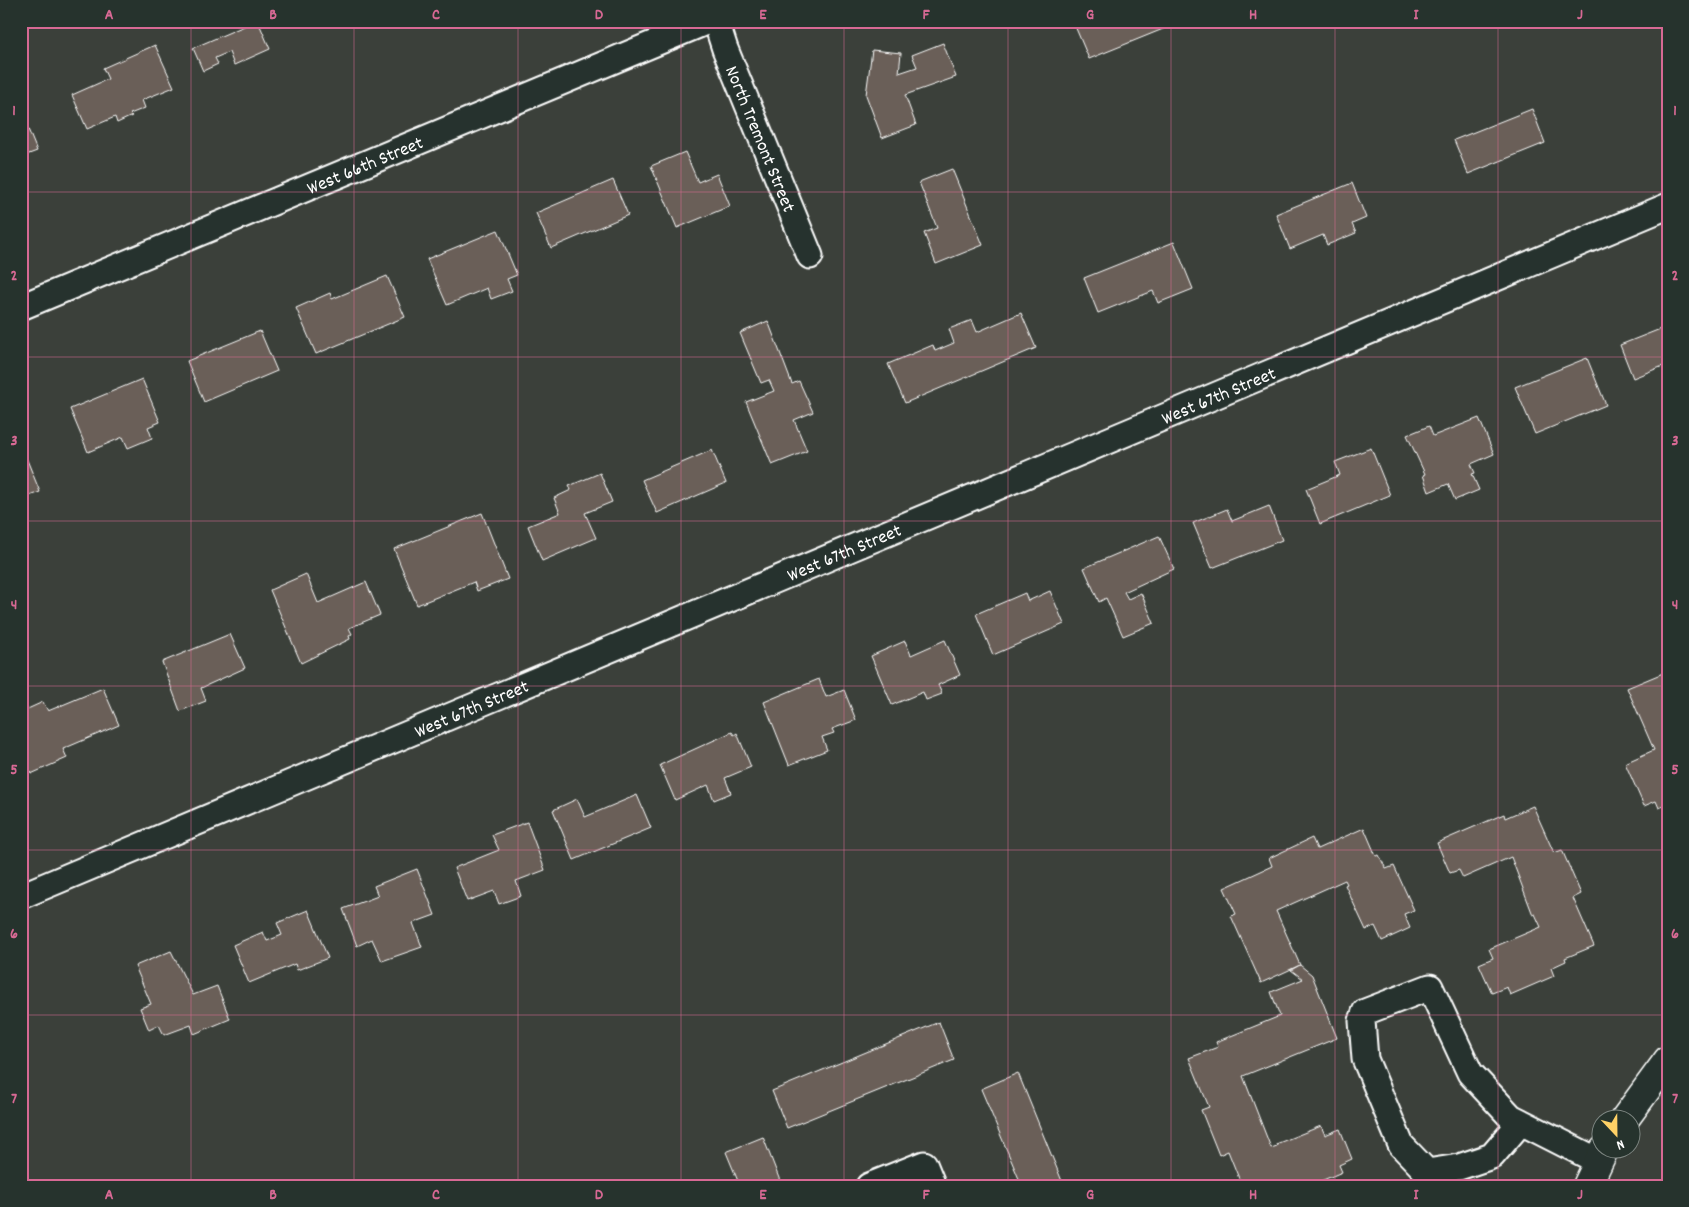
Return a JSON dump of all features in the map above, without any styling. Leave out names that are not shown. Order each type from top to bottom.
[{"type":"main road","points":[[1631,1110],[1668,1060]]},
{"type":"main road","points":[[1587,1186],[1599,1160]]},
{"type":"street","name":"West 66th Street","points":[[21,307],[708,21]]},
{"type":"street","name":"North Tremont Street","points":[[716,21],[725,49],[810,256]]},
{"type":"street","name":"West 67th Street","points":[[21,896],[1668,206]]},
{"type":"street","points":[[1521,1122],[1492,1156],[1459,1167],[1427,1172],[1401,1145],[1365,1059],[1362,1021],[1365,1012],[1430,987],[1470,1073],[1512,1118],[1592,1152]]},
{"type":"street","points":[[869,1186],[924,1164],[933,1186]]},
{"type":"building","points":[[258,21],[270,49],[234,65],[229,52],[215,58],[218,64],[203,71],[193,48]]},
{"type":"building","points":[[1087,21],[1166,21],[1168,27],[1089,59],[1075,26]]},
{"type":"building","points":[[943,43],[956,77],[905,95],[916,125],[882,138],[866,95],[872,50],[901,53],[899,73],[917,67],[912,55]]},
{"type":"building","points":[[155,45],[174,87],[142,100],[145,108],[130,114],[132,116],[117,123],[115,117],[87,129],[72,95],[108,79],[103,68]]},
{"type":"building","points":[[1532,109],[1545,143],[1468,174],[1454,140]]},
{"type":"building","points":[[21,112],[37,151],[21,157]]},
{"type":"building","points":[[685,152],[698,182],[717,174],[730,206],[677,228],[651,166]]},
{"type":"building","points":[[952,169],[983,245],[936,264],[924,233],[937,228],[919,182]]},
{"type":"building","points":[[613,180],[628,215],[551,248],[536,213]]},
{"type":"building","points":[[1352,183],[1366,218],[1352,224],[1356,233],[1327,245],[1323,235],[1290,249],[1276,214]]},
{"type":"building","points":[[498,230],[517,275],[507,279],[512,291],[491,299],[487,288],[447,305],[427,259]]},
{"type":"building","points":[[1174,242],[1193,289],[1158,303],[1153,291],[1098,313],[1084,278]]},
{"type":"building","points":[[387,276],[405,317],[316,354],[296,308],[330,293],[332,299]]},
{"type":"building","points":[[1021,313],[1036,348],[905,403],[888,364],[933,345],[935,351],[954,343],[949,329],[972,320],[977,332]]},
{"type":"building","points":[[768,321],[792,384],[799,381],[813,412],[794,420],[807,451],[772,465],[746,402],[774,391],[769,380],[761,383],[740,333]]},
{"type":"building","points":[[1668,326],[1668,364],[1633,378],[1620,345]]},
{"type":"building","points":[[260,331],[277,371],[204,402],[187,361]]},
{"type":"building","points":[[1587,358],[1606,405],[1535,434],[1515,387]]},
{"type":"building","points":[[142,379],[160,422],[148,427],[152,438],[128,448],[123,437],[88,452],[70,409]]},
{"type":"building","points":[[1479,418],[1494,454],[1471,464],[1475,473],[1472,474],[1479,490],[1455,500],[1448,484],[1429,492],[1423,475],[1425,474],[1407,435],[1429,426],[1433,436]]},
{"type":"building","points":[[21,445],[40,492],[21,499]]},
{"type":"building","points":[[1371,448],[1390,495],[1320,524],[1306,489],[1340,475],[1335,462]]},
{"type":"building","points":[[712,450],[726,483],[657,513],[642,480]]},
{"type":"building","points":[[600,473],[612,502],[585,513],[596,538],[542,561],[528,526],[560,513],[554,498],[571,490],[569,486]]},
{"type":"building","points":[[1269,506],[1282,540],[1212,568],[1193,523],[1227,509],[1232,521]]},
{"type":"building","points":[[482,513],[508,579],[477,591],[474,582],[417,605],[394,549]]},
{"type":"building","points":[[1159,536],[1174,569],[1124,592],[1128,599],[1141,593],[1154,623],[1123,636],[1106,598],[1099,602],[1084,568]]},
{"type":"building","points":[[306,574],[318,603],[366,582],[380,615],[349,628],[352,634],[349,636],[350,639],[301,663],[270,590]]},
{"type":"building","points":[[1050,591],[1064,624],[993,655],[976,614],[1025,593],[1028,601]]},
{"type":"building","points":[[230,634],[245,668],[201,688],[206,701],[180,711],[162,662]]},
{"type":"building","points":[[945,640],[960,675],[938,685],[942,694],[926,700],[923,692],[892,705],[871,656],[905,641],[911,655]]},
{"type":"building","points":[[1663,673],[1668,684],[1668,804],[1659,808],[1656,801],[1644,806],[1625,763],[1654,750],[1627,688]]},
{"type":"building","points":[[819,679],[826,697],[844,690],[856,720],[832,729],[834,733],[822,737],[827,750],[789,765],[764,702]]},
{"type":"building","points":[[103,688],[119,725],[63,749],[67,758],[31,774],[21,752],[21,712],[43,702],[48,711]]},
{"type":"building","points":[[732,732],[734,735],[737,733],[751,767],[725,778],[731,793],[714,800],[708,785],[675,800],[660,765]]},
{"type":"building","points":[[637,795],[651,828],[574,860],[553,810],[577,799],[585,817]]},
{"type":"building","points":[[1533,806],[1554,853],[1562,850],[1581,894],[1573,898],[1594,946],[1565,958],[1566,961],[1551,968],[1554,976],[1510,995],[1507,987],[1492,993],[1479,964],[1493,958],[1489,949],[1541,927],[1535,914],[1533,915],[1511,857],[1463,878],[1459,870],[1450,873],[1437,843],[1504,814],[1505,818]]},
{"type":"building","points":[[527,822],[545,870],[516,881],[521,896],[499,904],[494,891],[467,901],[454,868],[499,850],[492,835]]},
{"type":"building","points":[[1364,828],[1376,856],[1379,855],[1386,869],[1394,866],[1414,910],[1404,914],[1410,928],[1382,941],[1375,926],[1366,930],[1345,885],[1347,884],[1345,880],[1276,911],[1300,965],[1261,983],[1231,916],[1236,914],[1224,888],[1272,866],[1269,858],[1312,838],[1317,849]]},
{"type":"building","points":[[417,869],[435,915],[413,923],[422,947],[382,961],[372,939],[357,946],[343,909],[378,896],[374,886]]},
{"type":"building","points":[[308,910],[328,958],[297,970],[295,964],[249,983],[233,945],[263,932],[267,941],[282,935],[277,923]]},
{"type":"building","points":[[171,951],[193,995],[217,986],[230,1019],[194,1034],[191,1025],[164,1035],[159,1025],[149,1030],[140,1008],[151,1004],[135,966]]},
{"type":"building","points":[[1300,965],[1312,975],[1337,1038],[1243,1076],[1271,1148],[1277,1146],[1276,1144],[1321,1126],[1325,1135],[1340,1129],[1352,1159],[1339,1165],[1342,1172],[1309,1186],[1242,1186],[1228,1151],[1219,1155],[1201,1110],[1209,1107],[1189,1058],[1218,1047],[1216,1042],[1280,1016],[1271,992],[1303,979],[1291,970]]},
{"type":"building","points":[[939,1022],[954,1060],[787,1128],[772,1091]]},
{"type":"building","points":[[1018,1073],[1064,1186],[1022,1186],[981,1089]]},
{"type":"building","points":[[763,1137],[782,1186],[740,1186],[726,1152]]}]
